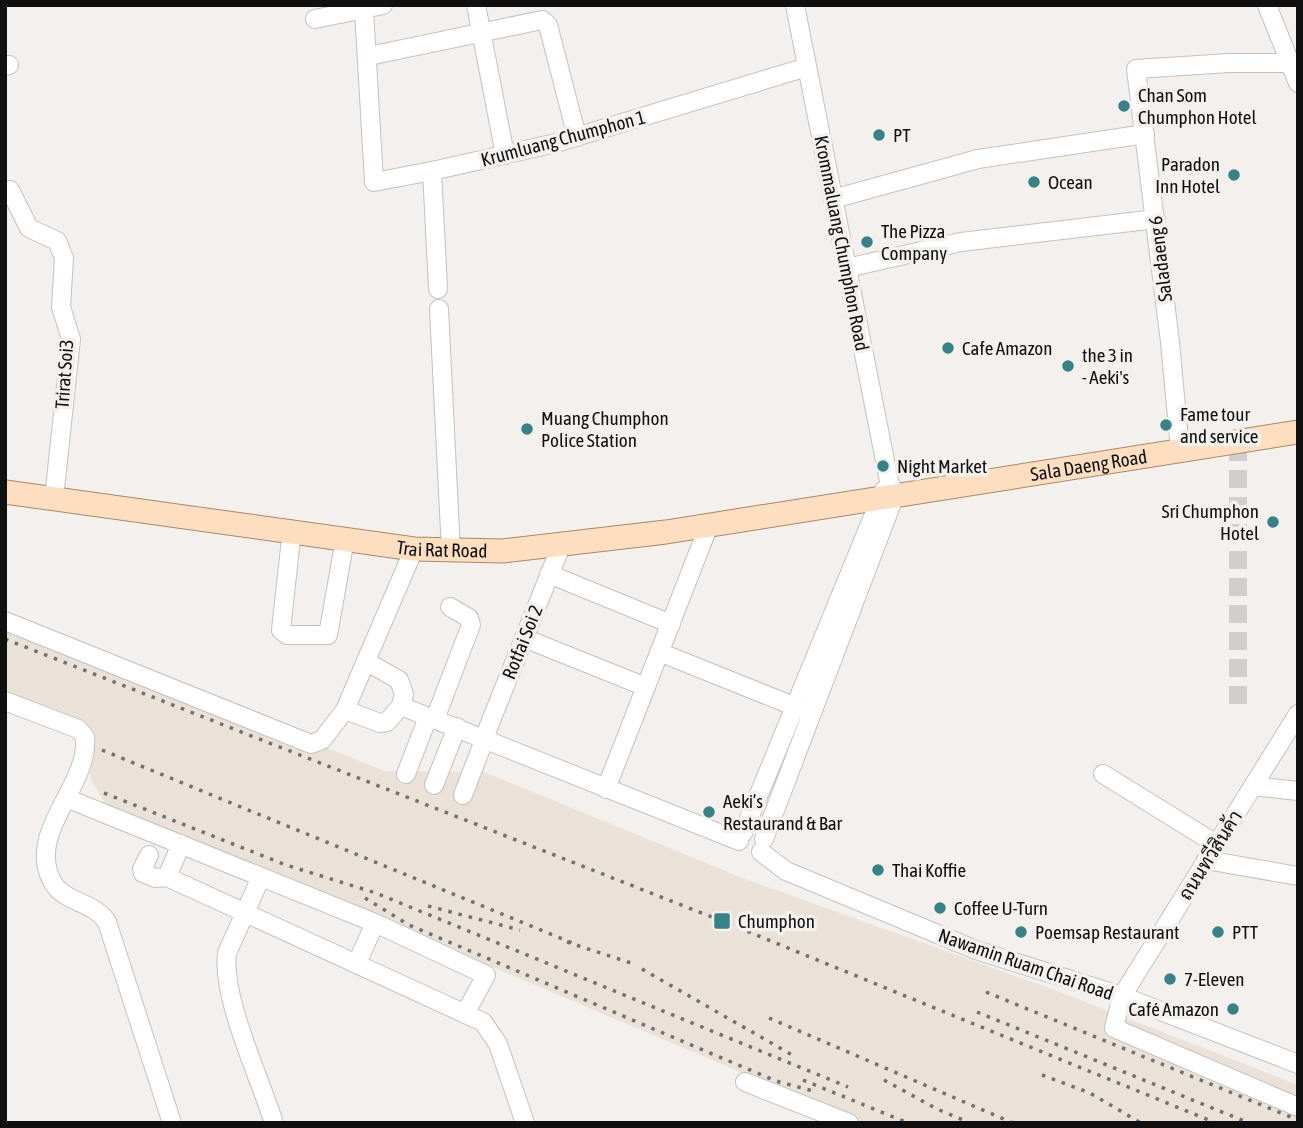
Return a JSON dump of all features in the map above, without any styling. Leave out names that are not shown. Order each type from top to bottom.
[{"type":"main road","name":"Sala Daeng Road","points":[[888,491],[1298,432]]},
{"type":"main road","name":"Trai Rat Road","points":[[5,492],[451,552],[561,546],[709,525],[888,491]]},
{"type":"street","points":[[315,19],[383,5]]},
{"type":"street","points":[[476,5],[505,155]]},
{"type":"street","name":"Krommaluang Chumphon Road","points":[[795,5],[888,491]]},
{"type":"street","points":[[1267,5],[1293,63],[1298,83]]},
{"type":"street","points":[[364,9],[369,55],[542,20],[548,25],[577,137]]},
{"type":"street","name":"Krumluang Chumphon 1","points":[[369,55],[374,182],[577,137],[807,67]]},
{"type":"street","name":"Saladaeng 6","points":[[1180,450],[1156,219],[1136,69],[1229,63],[1293,63]]},
{"type":"street","points":[[834,200],[978,159],[1144,134]]},
{"type":"street","points":[[432,171],[438,289]]},
{"type":"street","name":"Trirat Soi3","points":[[10,190],[29,228],[57,241],[64,257],[61,307],[71,339],[54,499]]},
{"type":"street","points":[[847,268],[961,242],[1156,219]]},
{"type":"street","points":[[439,309],[451,552]]},
{"type":"street","points":[[401,706],[606,789],[741,837],[831,616],[888,491]]},
{"type":"street","points":[[762,846],[848,624],[888,491]]},
{"type":"street","points":[[606,789],[709,525]]},
{"type":"street","points":[[292,530],[281,630],[287,635],[328,635],[345,539]]},
{"type":"street","name":"Rotfai Soi 2","points":[[463,795],[561,546]]},
{"type":"street","points":[[5,621],[311,744],[322,740],[345,710],[414,549]]},
{"type":"street","points":[[549,574],[671,624]]},
{"type":"street","points":[[406,774],[471,625],[469,618],[450,607]]},
{"type":"street","points":[[831,616],[848,624]]},
{"type":"street","points":[[524,638],[646,687]]},
{"type":"street","points":[[659,652],[812,714]]},
{"type":"street","points":[[345,710],[380,723],[387,722],[401,706],[404,694],[399,680],[367,662]]},
{"type":"street","points":[[5,701],[78,729],[85,737],[84,757],[48,841],[46,853],[50,878],[62,894],[96,909],[107,922],[172,1123]]},
{"type":"street","name":"ถนนทวีสินค้า","points":[[1122,996],[1298,714]]},
{"type":"street","points":[[434,785],[457,727]]},
{"type":"street","points":[[1103,774],[1216,844]]},
{"type":"street","points":[[1253,786],[1298,791]]},
{"type":"street","points":[[66,798],[376,923],[486,975],[465,1014]]},
{"type":"street","name":"Nawamin Ruam Chai Road","points":[[741,837],[740,849],[747,855],[762,846],[786,871],[976,950],[1122,996],[1298,1064]]},
{"type":"street","points":[[167,877],[181,844]]},
{"type":"street","points":[[149,855],[142,869],[144,873],[167,877],[247,912],[465,1014],[490,1029],[526,1123]]},
{"type":"street","points":[[1206,860],[1298,876]]},
{"type":"street","points":[[261,877],[227,953],[226,965],[233,999],[274,1123]]},
{"type":"street","points":[[357,963],[376,923]]},
{"type":"street","points":[[1122,996],[1114,1028],[1298,1107]]},
{"type":"street","points":[[745,1082],[849,1123]]},
{"type":"shaded area","points":[[5,616],[384,771],[484,772],[745,879],[1060,992],[1298,1085],[1298,1123],[861,1123],[105,803],[91,780],[82,726],[5,693]]},
{"type":"tunnel","points":[[1238,441],[1238,704]]},
{"type":"railway","points":[[5,639],[722,921],[1216,1123]]},
{"type":"railway","points":[[102,750],[575,944]]},
{"type":"railway","points":[[104,793],[286,865],[376,893],[848,1087]]},
{"type":"railway","points":[[365,898],[409,925],[776,1081],[813,1091]]},
{"type":"railway","points":[[428,906],[520,930]]},
{"type":"railway","points":[[567,942],[634,964]]},
{"type":"railway","points":[[642,969],[794,1056]]},
{"type":"railway","points":[[986,992],[1298,1120]]},
{"type":"railway","points":[[977,1012],[1249,1123]]},
{"type":"railway","points":[[769,1018],[1013,1123]]},
{"type":"railway","points":[[1042,1075],[1090,1093],[1141,1123]]},
{"type":"railway","points":[[803,1080],[908,1123]]},
{"type":"railway","points":[[884,1080],[937,1109],[970,1123]]},
{"type":"place","name":"Chan Som Chumphon Hotel","points":[[1124,106]]},
{"type":"place","name":"PT","points":[[879,135]]},
{"type":"place","name":"Paradon Inn Hotel","points":[[1234,175]]},
{"type":"place","name":"Ocean","points":[[1034,182]]},
{"type":"place","name":"The Pizza Company","points":[[867,242]]},
{"type":"place","name":"Cafe Amazon","points":[[948,348]]},
{"type":"place","name":"the 3 in - Aeki's","points":[[1068,366]]},
{"type":"place","name":"Fame tour and service","points":[[1166,425]]},
{"type":"place","name":"Muang Chumphon Police Station","points":[[527,429]]},
{"type":"place","name":"Night Market","points":[[883,466]]},
{"type":"place","name":"Sri Chumphon Hotel","points":[[1273,522]]},
{"type":"place","name":"Aeki’s Restaurand & Bar","points":[[709,812]]},
{"type":"place","name":"Thai Koffie","points":[[878,870]]},
{"type":"place","name":"Coffee U-Turn","points":[[940,908]]},
{"type":"place","name":"Chumphon","points":[[722,921]]},
{"type":"place","name":"Poemsap Restaurant","points":[[1021,932]]},
{"type":"place","name":"PTT","points":[[1218,932]]},
{"type":"place","name":"7-Eleven","points":[[1170,979]]},
{"type":"place","name":"Café Amazon","points":[[1233,1009]]}]
